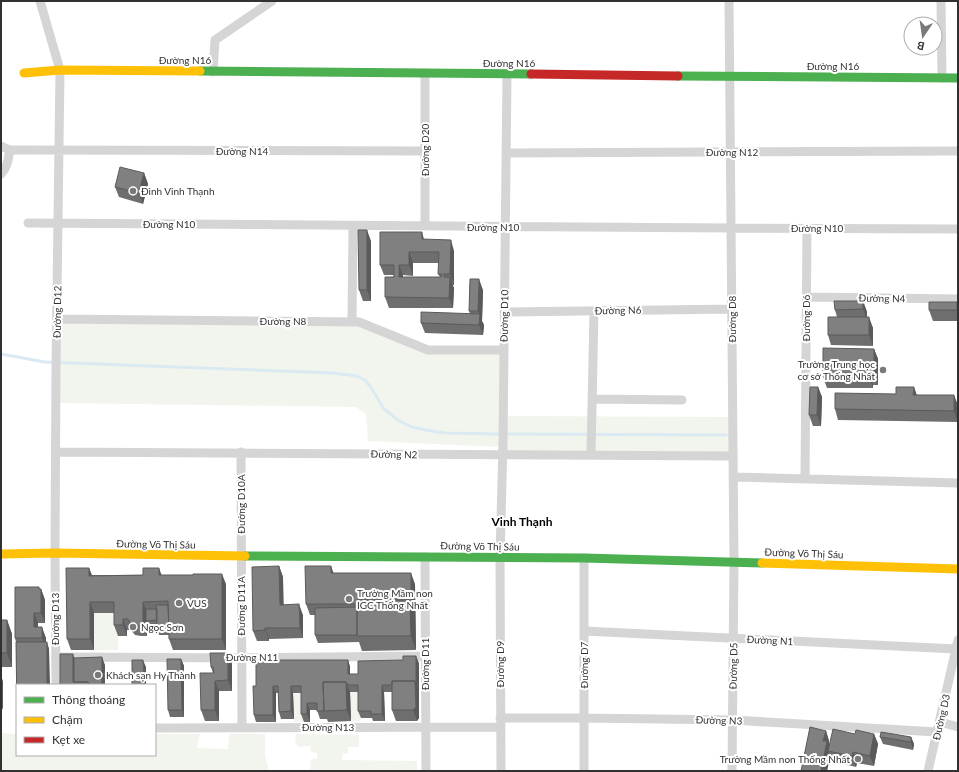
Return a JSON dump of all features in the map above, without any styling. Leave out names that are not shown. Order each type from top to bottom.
[{"type":"main road","name":"Đường N16","points":[[24,73],[60,70],[958,78]]},
{"type":"main road","name":"Đường Võ Thị Sáu","points":[[1,554],[55,553],[240,556],[584,558],[958,569]]},
{"type":"street","name":"Đường D12","points":[[40,1],[60,70],[55,553]]},
{"type":"street","points":[[213,72],[215,40],[258,5],[272,1]]},
{"type":"street","points":[[730,1],[730,76]]},
{"type":"street","points":[[941,1],[942,78]]},
{"type":"street","name":"Đường D20","points":[[425,73],[425,226]]},
{"type":"street","name":"Đường D10","points":[[500,558],[503,444],[506,74]]},
{"type":"street","name":"Đường D8","points":[[730,76],[734,562]]},
{"type":"street","points":[[1,174],[8,164],[5,148]]},
{"type":"street","name":"Đường N14","points":[[5,148],[59,150],[425,151]]},
{"type":"street","name":"Đường N12","points":[[506,153],[958,151]]},
{"type":"street","name":"Đường N10","points":[[28,223],[958,229]]},
{"type":"street","points":[[352,322],[354,226]]},
{"type":"street","name":"Đường D6","points":[[805,479],[807,228]]},
{"type":"street","name":"Đường N4","points":[[806,297],[958,299]]},
{"type":"street","name":"Đường N6","points":[[504,312],[732,309]]},
{"type":"street","points":[[591,455],[594,311]]},
{"type":"street","name":"Đường N8","points":[[57,319],[359,322],[428,350],[504,350]]},
{"type":"street","points":[[592,399],[682,400]]},
{"type":"street","name":"Đường N2","points":[[56,452],[733,456]]},
{"type":"street","name":"Đường D10A","points":[[240,556],[241,452]]},
{"type":"street","points":[[733,477],[958,483]]},
{"type":"street","name":"Đường D13","points":[[55,553],[56,684]]},
{"type":"street","name":"Đường D11A","points":[[240,556],[242,728]]},
{"type":"street","name":"Đường D11","points":[[425,557],[426,771]]},
{"type":"street","name":"Đường D9","points":[[500,558],[500,771]]},
{"type":"street","name":"Đường D7","points":[[584,558],[584,771]]},
{"type":"street","name":"Đường D5","points":[[732,771],[734,562]]},
{"type":"street","name":"Đường N1","points":[[584,630],[733,638],[957,644]]},
{"type":"street","name":"Đường D3","points":[[928,771],[957,644]]},
{"type":"street","name":"Đường N11","points":[[56,657],[241,658],[425,656]]},
{"type":"street","name":"Đường N3","points":[[500,722],[584,718],[732,720],[937,732]]},
{"type":"street","name":"Đường N13","points":[[156,728],[426,727],[500,722]]},
{"type":"street","points":[[940,722],[958,727]]},
{"type":"shaded area","points":[[60,323],[359,325],[428,353],[500,353],[499,447],[368,441],[366,414],[356,407],[60,403]]},
{"type":"shaded area","points":[[507,416],[731,417],[731,453],[506,456]]},
{"type":"shaded area","points":[[94,613],[118,613],[118,650],[94,650]]},
{"type":"shaded area","points":[[350,692],[361,692],[361,721],[351,721]]},
{"type":"shaded area","points":[[293,693],[303,693],[304,722],[294,722]]},
{"type":"shaded area","points":[[1,733],[16,734],[16,756],[156,756],[156,734],[200,734],[197,748],[228,749],[229,734],[265,734],[265,756],[269,771],[1,771]]},
{"type":"shaded area","points":[[296,734],[359,735],[359,747],[348,747],[348,754],[343,753],[342,760],[417,761],[417,771],[310,771],[311,759],[317,759],[317,753],[311,752],[310,746],[299,747],[295,743]]},
{"type":"building","points":[[120,167],[144,173],[139,193],[115,187]]},
{"type":"building","points":[[358,230],[367,230],[367,290],[359,290]]},
{"type":"building","points":[[380,232],[422,232],[422,239],[451,240],[450,274],[444,274],[444,277],[450,277],[449,298],[385,297],[385,277],[394,277],[394,265],[380,265]],"holes":[[[409,252],[439,252],[438,274],[442,274],[441,277],[399,277],[399,265],[409,265]]]},
{"type":"building","points":[[470,279],[479,279],[478,311],[469,311]]},
{"type":"building","points":[[834,301],[863,301],[863,309],[835,310]]},
{"type":"building","points":[[929,302],[957,302],[957,310],[929,310]]},
{"type":"building","points":[[421,312],[480,314],[479,325],[421,323]]},
{"type":"building","points":[[828,317],[869,317],[869,335],[828,335]]},
{"type":"building","points":[[823,348],[874,349],[874,374],[869,374],[869,377],[823,377]]},
{"type":"building","points":[[810,387],[818,387],[817,415],[809,415]]},
{"type":"building","points":[[896,387],[914,387],[913,395],[954,395],[954,411],[835,409],[835,393],[896,394]]},
{"type":"building","points":[[279,566],[280,605],[299,604],[300,628],[265,628],[265,630],[253,631],[252,567]]},
{"type":"building","points":[[305,566],[331,566],[331,573],[411,573],[411,603],[410,600],[357,600],[357,604],[306,604]]},
{"type":"building","points":[[66,568],[89,568],[89,576],[143,575],[143,568],[159,568],[159,575],[222,574],[222,639],[169,639],[168,601],[143,602],[143,626],[131,624],[128,619],[123,619],[123,625],[114,625],[114,602],[90,602],[90,639],[67,639]]},
{"type":"building","points":[[15,587],[39,587],[39,589],[41,589],[41,613],[34,613],[34,627],[42,627],[42,638],[15,638]]},
{"type":"building","points":[[357,600],[410,600],[411,636],[357,636]]},
{"type":"building","points":[[156,605],[168,605],[169,628],[157,628]]},
{"type":"building","points":[[357,607],[357,635],[315,635],[315,608]]},
{"type":"building","points":[[146,609],[157,609],[157,620],[146,621]]},
{"type":"building","points":[[1,620],[7,620],[7,653],[1,653]]},
{"type":"building","points":[[16,642],[47,642],[47,684],[17,684]]},
{"type":"building","points":[[210,653],[228,653],[228,680],[215,681],[215,710],[201,710],[200,673],[214,673],[213,667],[211,667]]},
{"type":"building","points":[[60,654],[73,654],[73,682],[88,682],[88,684],[60,684]]},
{"type":"building","points":[[403,656],[416,656],[416,685],[415,681],[392,681],[392,685],[382,685],[382,714],[371,714],[371,711],[358,711],[358,685],[348,685],[346,682],[323,682],[324,711],[317,711],[317,703],[307,703],[307,714],[301,714],[301,686],[291,686],[291,711],[279,712],[278,686],[273,686],[273,715],[254,715],[253,686],[256,686],[256,662],[266,662],[266,660],[348,660],[348,674],[358,674],[358,661],[403,660]]},
{"type":"building","points":[[102,657],[102,684],[74,682],[74,658]]},
{"type":"building","points":[[167,659],[181,659],[182,710],[168,710]]},
{"type":"building","points":[[132,660],[143,660],[144,684],[132,684]]},
{"type":"building","points":[[392,681],[415,681],[416,707],[413,710],[392,710]]},
{"type":"building","points":[[323,682],[346,682],[347,710],[324,711]]},
{"type":"building","points":[[810,727],[826,731],[823,741],[827,741],[821,771],[801,771]]},
{"type":"building","points":[[833,729],[855,734],[856,730],[874,734],[870,756],[853,752],[852,756],[828,751]]},
{"type":"building","points":[[881,732],[911,737],[911,742],[880,737]]},
{"type":"waterway","points":[[1,354],[45,362],[333,373],[357,376],[365,380],[384,409],[399,421],[412,427],[436,432],[499,434],[726,435]]},
{"type":"traffic: fast","points":[[200,71],[531,74]]},
{"type":"traffic: fast","points":[[678,76],[958,78]]},
{"type":"traffic: fast","points":[[245,556],[584,558],[762,563]]},
{"type":"traffic: slow","points":[[24,73],[60,70],[200,71]]},
{"type":"traffic: slow","points":[[1,554],[55,553],[245,556]]},
{"type":"traffic: slow","points":[[762,563],[958,569]]},
{"type":"traffic: jam","points":[[531,74],[678,76]]},
{"type":"place","name":"Đình Vinh Thạnh","points":[[133,191]]},
{"type":"place","name":"Trường Trung học cơ sở Thống Nhất","points":[[883,370]]},
{"type":"place","name":"Trường Mầm non IGC Thống Nhất","points":[[349,599]]},
{"type":"place","name":"VUS","points":[[179,603]]},
{"type":"place","name":"Ngọc Sơn","points":[[133,627]]},
{"type":"place","name":"Khách sạn Hy Thành","points":[[98,675]]},
{"type":"place","name":"Trường Mầm non Thống Nhất","points":[[858,759]]},
{"type":"district","name":"Vinh Thạnh","points":[[522,521]]}]
